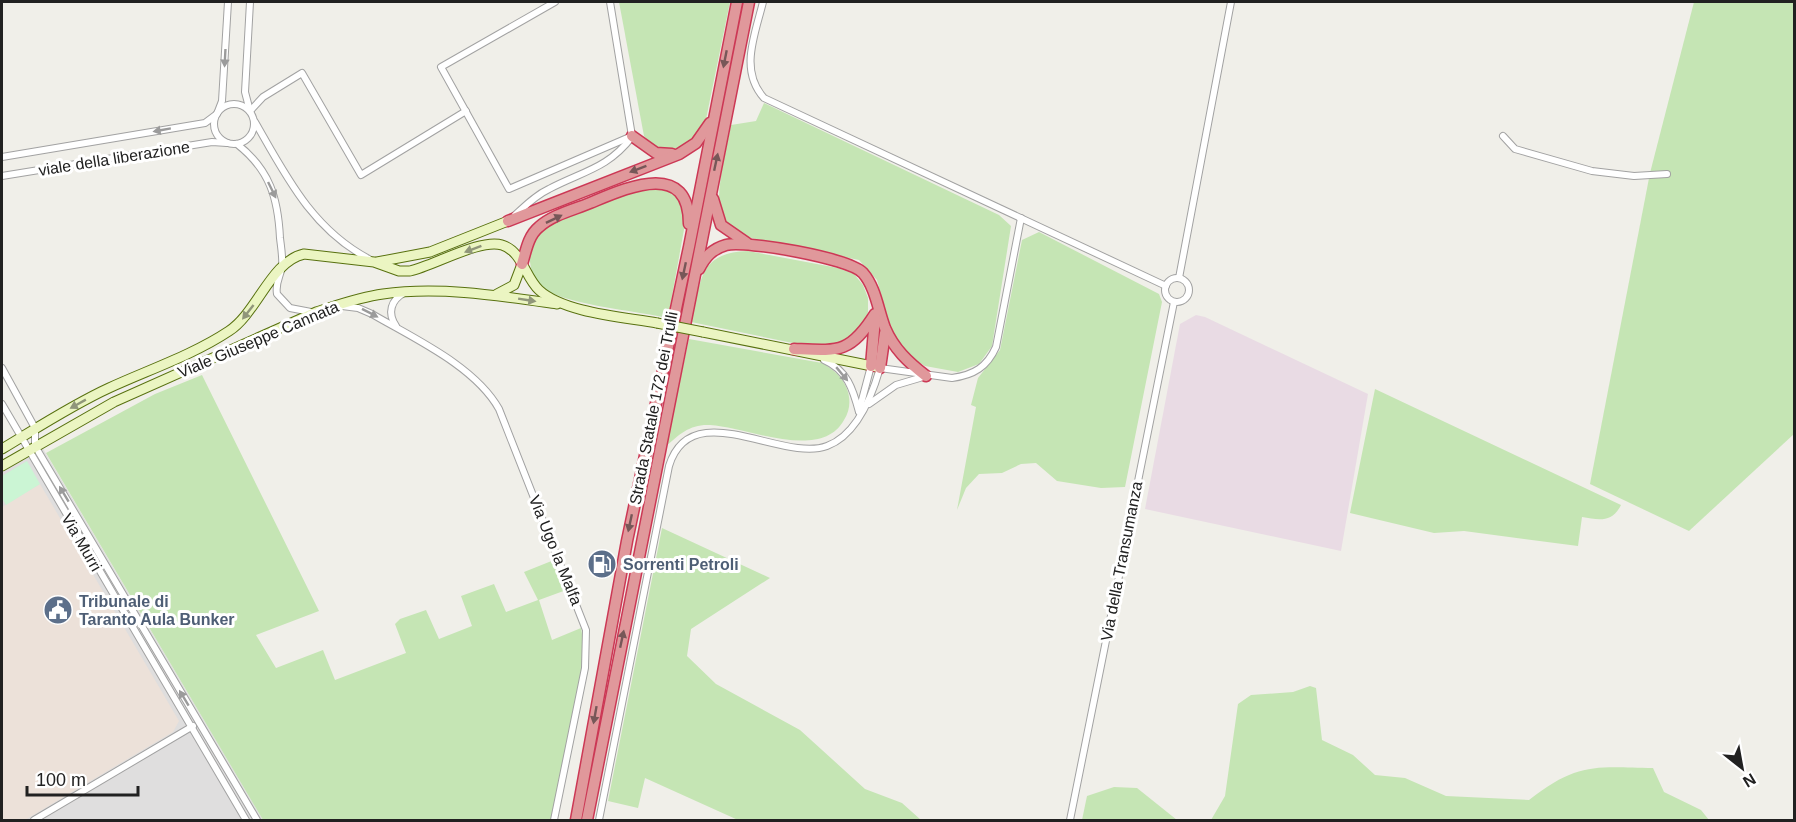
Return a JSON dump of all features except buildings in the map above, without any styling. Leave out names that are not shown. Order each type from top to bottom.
[{"type":"highway","name":"Strada Statale 172 dei Trulli","points":[[576,820],[627,541],[689,247],[737,2]]},
{"type":"highway","name":"Strada Statale 172 dei Trulli","points":[[587,820],[749,2]]},
{"type":"highway","points":[[508,221],[679,154],[702,137],[715,112]]},
{"type":"highway","points":[[632,136],[656,153],[679,154]]},
{"type":"highway","points":[[522,264],[528,242],[539,226],[646,182],[666,184],[684,200],[689,214],[689,247]]},
{"type":"highway","points":[[711,185],[714,209],[721,225],[747,243]]},
{"type":"highway","points":[[694,283],[709,254],[724,246],[747,243],[853,266],[869,281],[885,327],[897,351],[926,376]]},
{"type":"highway","points":[[875,367],[876,300]]},
{"type":"highway","points":[[794,349],[842,349],[862,334],[875,314]]},
{"type":"highway","points":[[875,367],[885,345],[885,327]]},
{"type":"street","points":[[228,2],[222,101],[214,127],[216,134],[227,143],[237,144],[252,157],[276,196],[282,267],[276,287],[280,300],[297,312],[316,312]]},
{"type":"street","points":[[250,2],[245,92],[255,122],[317,221],[350,249],[374,262],[430,252],[508,221],[537,195],[596,170],[613,158],[632,136]]},
{"type":"street","points":[[555,2],[441,67],[509,189],[632,136]]},
{"type":"street","points":[[610,2],[632,136]]},
{"type":"street","points":[[763,2],[749,64],[753,86],[764,98],[1166,286]]},
{"type":"street","points":[[1179,278],[1231,2]]},
{"type":"street","points":[[250,111],[263,97],[302,73],[362,175],[466,111]]},
{"type":"street","points":[[217,114],[226,105],[233,104],[246,107],[250,111]]},
{"type":"street","name":"viale della liberazione","points":[[2,157],[205,123],[217,114]]},
{"type":"street","points":[[237,144],[252,134],[255,122]]},
{"type":"street","points":[[1503,136],[1515,149],[1592,171],[1634,176],[1667,174]]},
{"type":"street","name":"viale della liberazione","points":[[2,176],[212,142],[227,143]]},
{"type":"street","points":[[572,306],[875,367],[926,376],[964,377],[985,365],[992,356],[999,337],[1021,218]]},
{"type":"street","name":"Viale Giuseppe Cannata","points":[[2,449],[106,389],[236,326],[282,267],[293,257],[304,254],[374,262],[399,271],[410,271],[492,244],[509,248],[539,290],[572,306]]},
{"type":"street","points":[[485,295],[509,290],[517,281],[522,264]]},
{"type":"street","points":[[1179,278],[1187,283],[1189,293],[1184,301],[1174,302],[1166,296],[1166,286],[1171,280],[1179,278]]},
{"type":"street","points":[[401,331],[394,323],[391,310],[396,298],[406,292]]},
{"type":"street","name":"Viale Giuseppe Cannata","points":[[2,466],[114,402],[316,312],[335,306],[380,294],[406,292],[485,295],[572,306]]},
{"type":"street","name":"Via della Transumanza","points":[[1070,820],[1174,302]]},
{"type":"street","name":"Via Ugo la Malfa","points":[[335,306],[364,310],[401,331],[471,375],[493,397],[586,630],[585,668],[554,820]]},
{"type":"street","points":[[807,352],[830,362],[842,372],[851,385],[859,413]]},
{"type":"street","points":[[599,820],[672,456],[684,442],[709,432],[819,448],[839,439],[873,393],[875,367]]},
{"type":"street","points":[[2,368],[35,428],[32,448]]},
{"type":"street","points":[[153,368],[159,381]]},
{"type":"street","points":[[859,413],[885,390],[907,380],[926,376]]},
{"type":"street","points":[[2,404],[21,437],[32,448]]},
{"type":"street","name":"Via Murri","points":[[32,448],[257,820]]},
{"type":"street","name":"Via Murri","points":[[32,448],[246,820]]},
{"type":"street","points":[[34,820],[199,722]]},
{"type":"shaded area","points":[[1196,315],[1205,317],[1368,394],[1341,551],[1145,509],[1180,324]]},
{"type":"shaded area","name":"Tribunale di Taranto Aula Bunker","points":[[42,447],[263,820],[2,820],[2,471]]},
{"type":"shaded area","name":"Tribunale di Taranto Aula Bunker","points":[[40,484],[179,721],[173,732],[25,820],[2,820],[2,507]]},
{"type":"green space","points":[[619,2],[730,2],[705,124],[693,139],[677,148],[668,150],[660,148],[644,136]]},
{"type":"green space","points":[[1694,2],[1794,2],[1794,434],[1689,531],[1590,484],[1650,173]]},
{"type":"green space","points":[[764,103],[999,215],[1011,226],[992,346],[979,364],[958,372],[925,366],[904,353],[890,326],[877,280],[859,260],[747,237],[725,223],[720,212],[719,201],[731,125],[756,121]]},
{"type":"green space","points":[[638,187],[668,188],[680,200],[685,224],[668,318],[571,300],[545,289],[535,278],[530,264],[530,248],[535,238],[544,229],[569,214]]},
{"type":"green space","points":[[1039,232],[1159,294],[1162,302],[1125,487],[1101,488],[1057,481],[1036,463],[1021,464],[1002,473],[979,474],[966,488],[957,510],[976,407],[971,405],[978,378],[1000,350],[1022,240]]},
{"type":"green space","points":[[748,251],[838,268],[854,274],[863,285],[868,298],[868,312],[864,325],[853,340],[817,348],[691,322],[700,282],[710,264],[719,257]]},
{"type":"green space","points":[[689,339],[822,363],[837,374],[845,384],[849,401],[846,417],[833,432],[819,439],[801,441],[782,439],[725,427],[703,425],[686,431],[666,446]]},
{"type":"green space","points":[[202,375],[319,611],[256,635],[276,668],[323,650],[335,680],[406,653],[395,624],[400,619],[426,610],[439,639],[472,626],[461,596],[494,584],[506,612],[538,600],[524,572],[554,560],[569,589],[539,600],[552,640],[581,628],[585,652],[553,820],[263,820],[46,453],[155,394]]},
{"type":"green space","points":[[1375,389],[1621,505],[1614,515],[1604,519],[1582,517],[1578,546],[1464,531],[1434,533],[1350,513]]},
{"type":"green space","points":[[27,461],[40,484],[6,505],[2,498],[2,476]]},
{"type":"green space","points":[[662,528],[770,578],[691,629],[687,656],[716,684],[800,730],[865,789],[902,803],[921,820],[738,820],[645,778],[638,808],[608,801]]},
{"type":"green space","points":[[1310,686],[1316,688],[1322,740],[1353,755],[1375,775],[1405,778],[1446,796],[1529,800],[1561,779],[1587,769],[1653,768],[1664,792],[1701,810],[1709,820],[1211,820],[1225,796],[1238,704],[1251,695],[1293,692]]},
{"type":"green space","points":[[1114,787],[1137,788],[1177,820],[1082,820],[1087,796]]},
{"type":"place","name":"Sorrenti Petroli","points":[[602,564]]},
{"type":"place","name":"Tribunale di Taranto Aula Bunker","points":[[58,610]]}]
